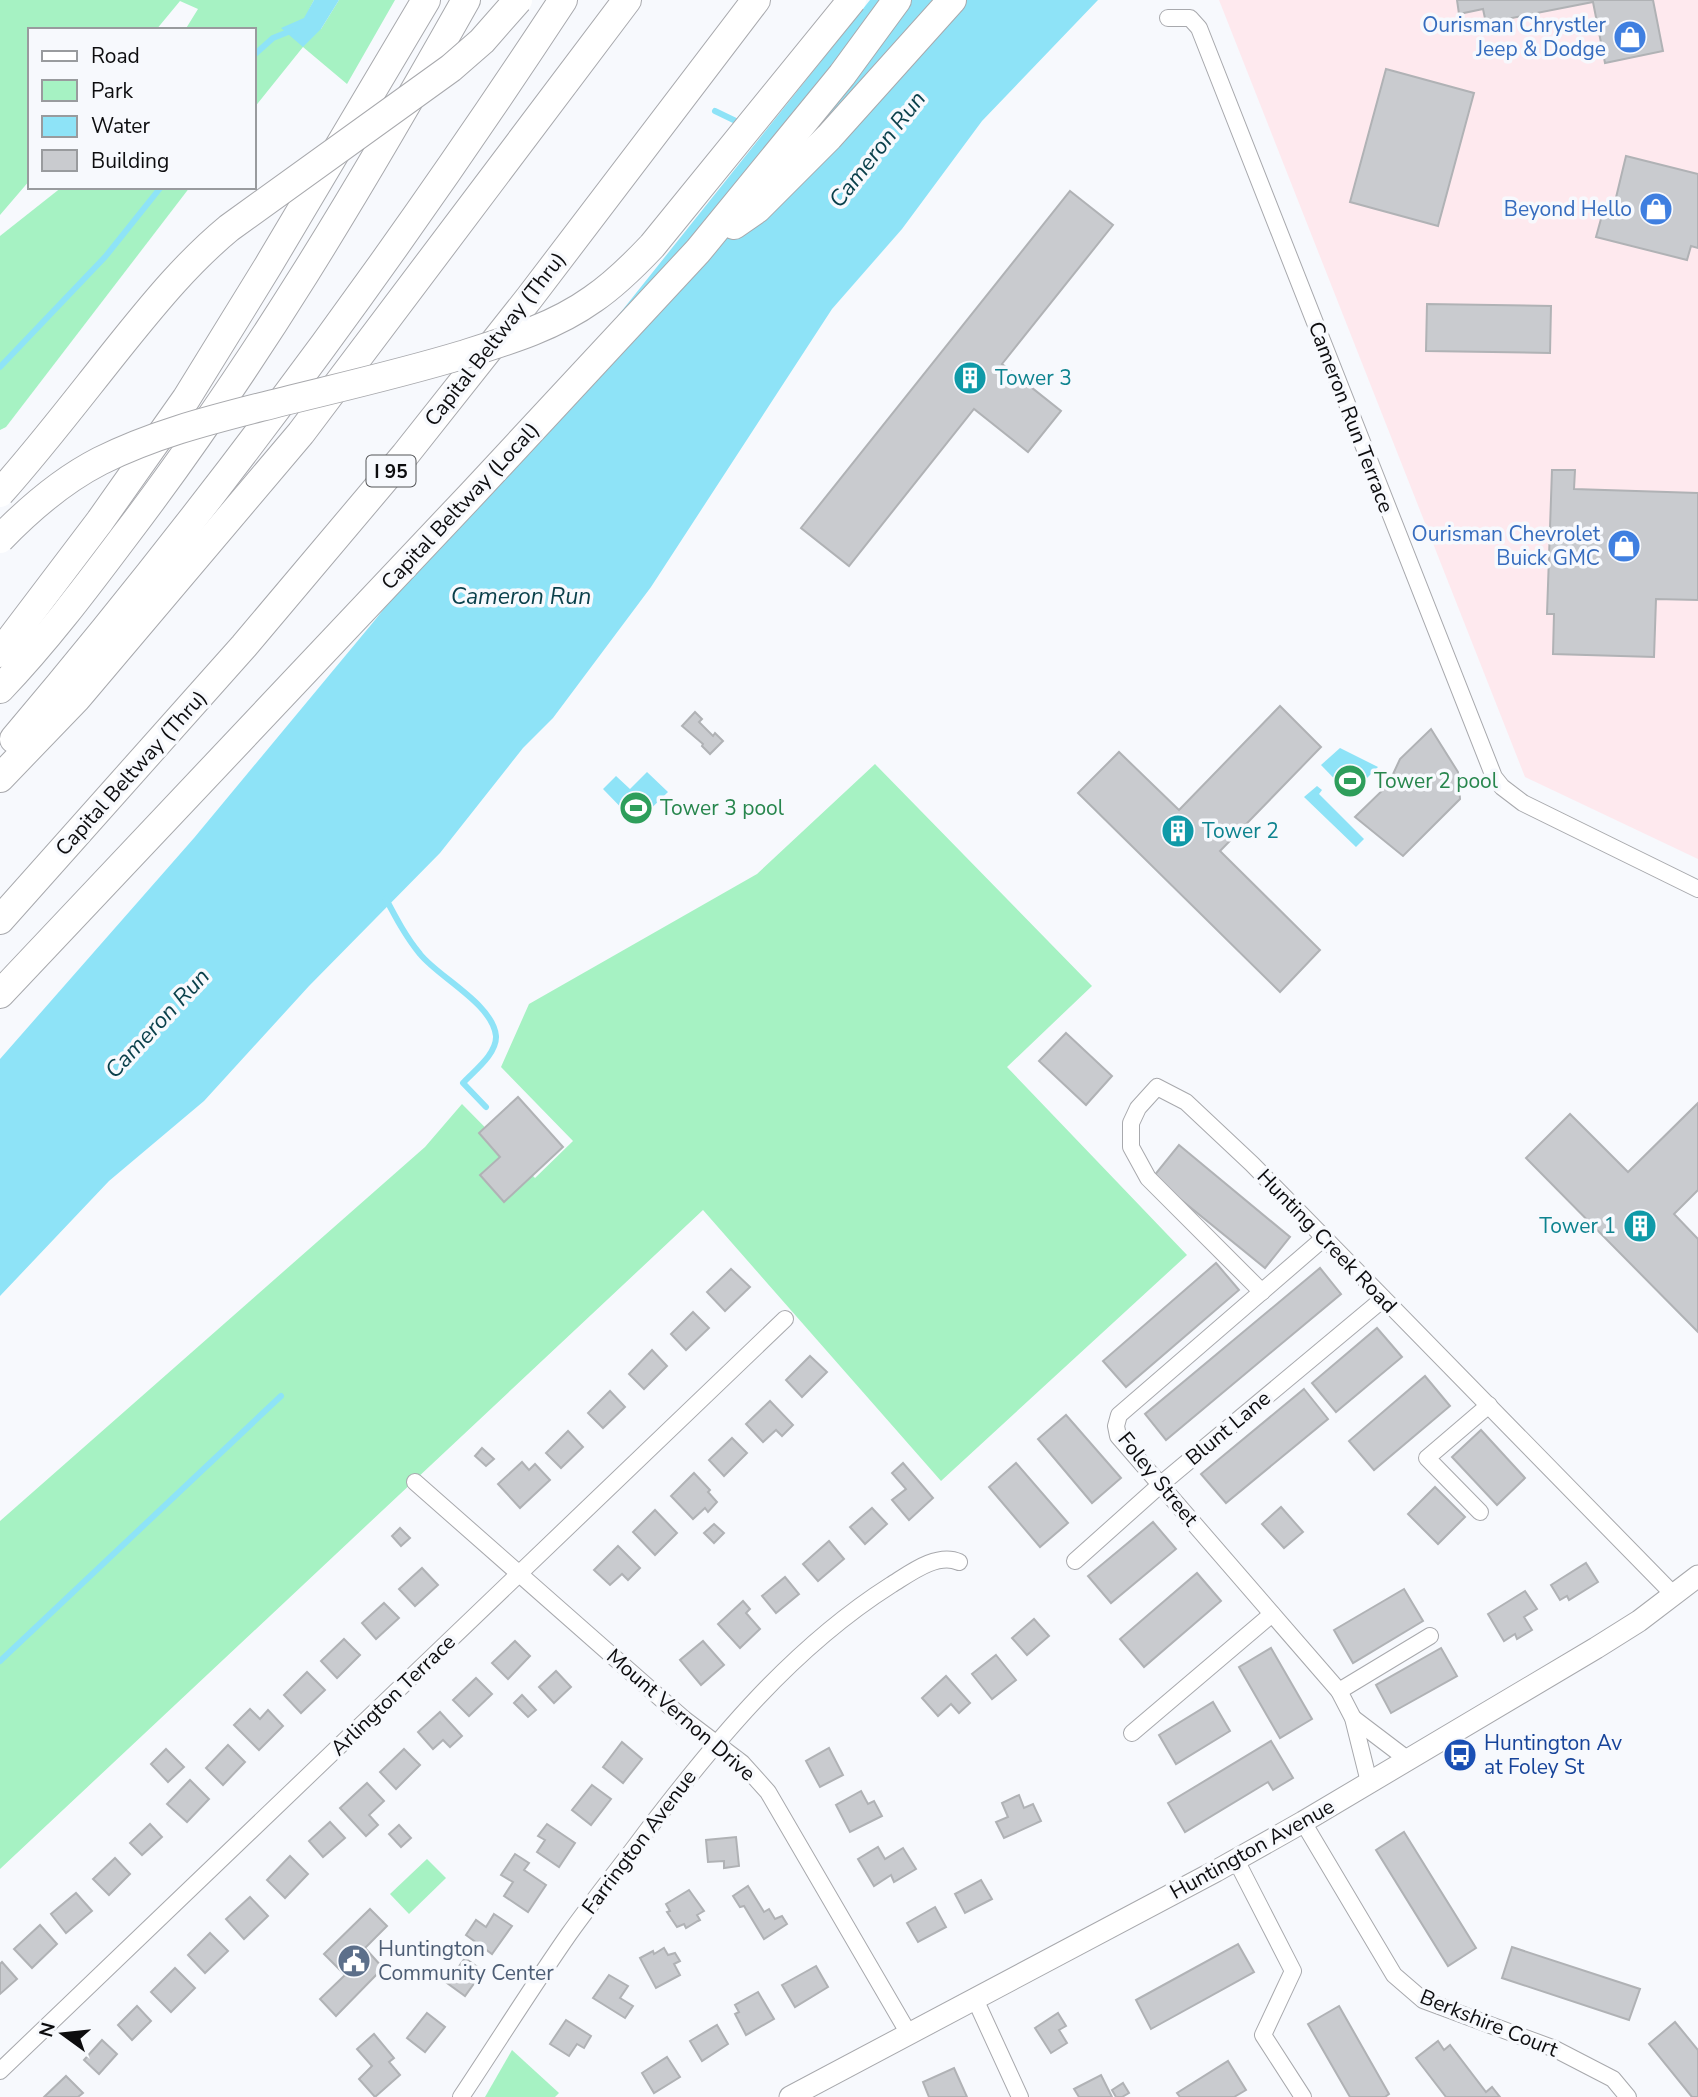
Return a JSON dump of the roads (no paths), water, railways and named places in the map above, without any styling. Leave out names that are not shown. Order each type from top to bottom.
[{"type":"highway","points":[[0,653],[100,521],[186,399],[426,0]]},
{"type":"highway","points":[[0,689],[97,572],[162,487],[232,388],[381,151],[466,0]]},
{"type":"highway","points":[[0,493],[151,307],[204,249],[229,228],[451,68],[482,41],[518,0]]},
{"type":"highway","points":[[0,755],[96,641],[288,396],[423,209],[563,0]]},
{"type":"highway","points":[[0,778],[77,698],[301,433],[627,0]]},
{"type":"highway","name":"Capital Beltway (Thru)","points":[[0,920],[244,646],[405,455],[756,0]]},
{"type":"highway","points":[[0,539],[64,484],[98,463],[134,446],[199,423],[434,363],[504,342],[536,331],[593,299],[623,275],[652,246],[852,0]]},
{"type":"highway","name":"Capital Beltway (Local)","points":[[0,994],[698,251],[842,75],[897,0]]},
{"type":"highway","points":[[698,251],[766,200],[829,137],[952,0]]},
{"type":"main road","name":"Huntington Avenue","points":[[790,2097],[1303,1822],[1596,1648],[1698,1576]]},
{"type":"street","name":"Cameron Run Terrace","points":[[1168,18],[1190,18],[1199,27],[1494,777],[1502,788],[1523,803],[1698,889]]},
{"type":"street","name":"Hunting Creek Road","points":[[1262,1292],[1148,1178],[1131,1147],[1131,1123],[1138,1108],[1157,1087],[1186,1102],[1252,1164],[1674,1595]]},
{"type":"street","name":"Foley Street","points":[[1324,1238],[1119,1415],[1116,1426],[1118,1436],[1339,1691],[1353,1718],[1369,1782]]},
{"type":"street","name":"Blunt Lane","points":[[1074,1561],[1160,1485],[1383,1299]]},
{"type":"street","name":"Arlington Terrace","points":[[0,2071],[785,1319]]},
{"type":"street","points":[[1480,1512],[1427,1458],[1489,1405]]},
{"type":"street","name":"Mount Vernon Drive","points":[[415,1482],[684,1719],[743,1763],[768,1793],[909,2034]]},
{"type":"street","name":"Farrington Avenue","points":[[461,2097],[570,1933],[686,1780],[747,1706],[827,1630],[915,1570],[935,1562],[959,1562]]},
{"type":"street","points":[[1132,1733],[1272,1614]]},
{"type":"street","points":[[1339,1691],[1430,1636]]},
{"type":"street","name":"Foley Street","points":[[1353,1718],[1407,1759]]},
{"type":"street","name":"Berkshire Court","points":[[1303,1822],[1394,1975],[1408,1989],[1423,2000],[1555,2049],[1613,2079],[1628,2097]]},
{"type":"street","points":[[1236,1860],[1293,1971],[1264,2035],[1303,2097]]},
{"type":"street","points":[[975,1999],[1020,2097]]},
{"type":"water","points":[[314,0],[339,0],[321,29],[303,47],[281,28],[304,18]]},
{"type":"water","name":"Cameron Run","points":[[870,0],[1098,0],[982,121],[902,229],[832,309],[651,587],[553,718],[523,748],[440,853],[309,986],[204,1101],[109,1181],[0,1296],[0,1059],[194,838],[375,620]]},
{"type":"water","name":"Tower 2 pool","points":[[1340,748],[1378,767],[1350,795],[1321,765]]},
{"type":"water","name":"Tower 3 pool","points":[[647,772],[668,792],[636,823],[603,789],[616,776],[630,789]]},
{"type":"water","name":"Tower 2 pool","points":[[1317,786],[1322,790],[1319,794],[1364,839],[1356,847],[1304,797]]},
{"type":"waterway","points":[[256,53],[273,38],[293,30]]},
{"type":"waterway","points":[[715,111],[742,124]]},
{"type":"waterway","points":[[0,367],[105,257],[159,189]]},
{"type":"waterway","points":[[386,899],[420,954],[475,1002],[493,1024],[496,1036],[493,1049],[463,1083],[486,1107]]},
{"type":"waterway","points":[[0,1661],[281,1396]]},
{"type":"place","name":"Ourisman Chrystler Jeep & Dodge","points":[[1630,37]]},
{"type":"place","name":"Beyond Hello","points":[[1656,209]]},
{"type":"place","name":"Tower 3","points":[[970,378]]},
{"type":"place","name":"Ourisman Chevrolet Buick GMC","points":[[1624,546]]},
{"type":"place","name":"Tower 2 pool","points":[[1350,781]]},
{"type":"place","name":"Tower 3 pool","points":[[636,808]]},
{"type":"place","name":"Tower 2","points":[[1178,831]]},
{"type":"place","name":"Tower 1","points":[[1640,1226]]},
{"type":"place","name":"Huntington Av at Foley St","points":[[1460,1755]]},
{"type":"place","name":"Huntington Community Center","points":[[354,1961]]}]
